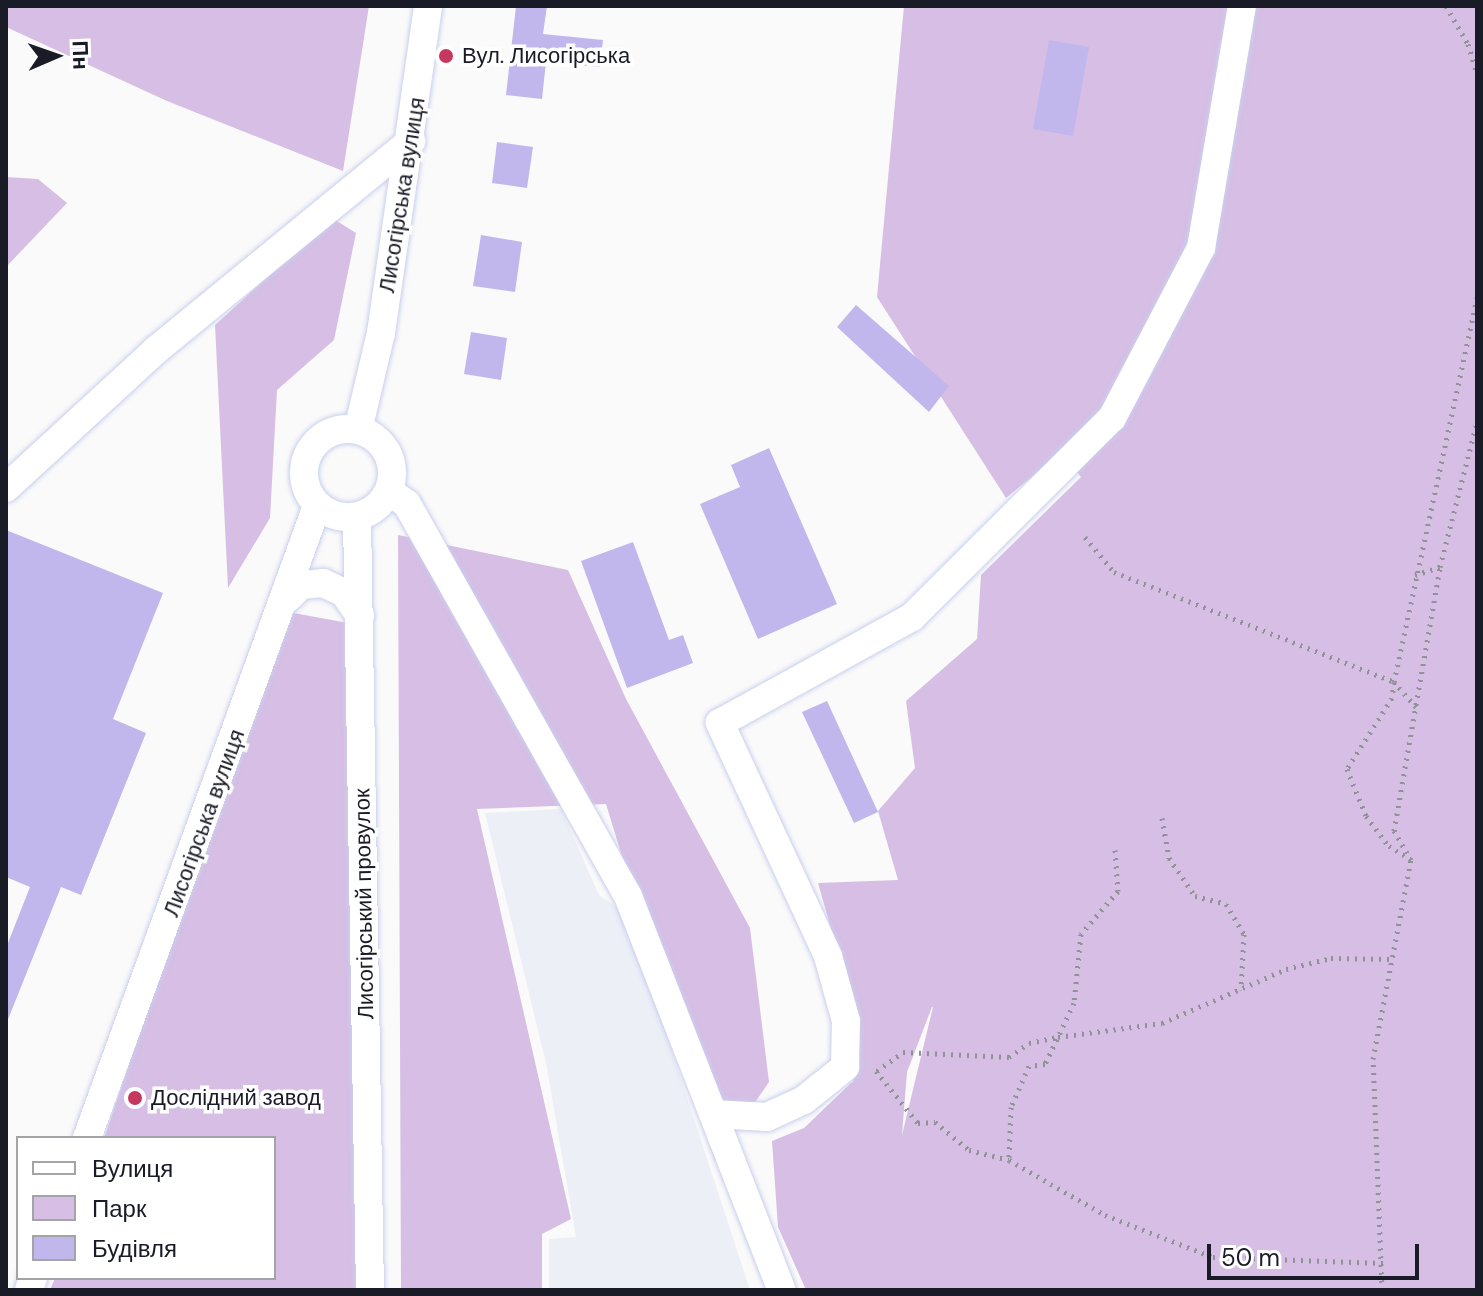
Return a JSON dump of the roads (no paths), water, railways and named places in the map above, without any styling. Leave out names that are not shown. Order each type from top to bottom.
[{"type":"street","name":"Лисогірська вулиця","points":[[358,430],[381,333],[428,6]]},
{"type":"street","points":[[714,1114],[767,1117],[804,1100],[845,1067],[846,1021],[828,956],[720,723],[912,617],[1112,418],[1201,248],[1242,6]]},
{"type":"street","points":[[6,488],[156,350],[411,141]]},
{"type":"street","points":[[342,428],[358,430],[385,449],[392,469],[389,491],[376,508],[357,517],[336,517],[317,506],[306,488],[304,467],[312,447],[342,428]]},
{"type":"street","points":[[389,491],[407,504],[628,896],[782,1290]]},
{"type":"street","name":"Лисогірська вулиця","points":[[88,1136],[288,598],[317,506]]},
{"type":"street","name":"Лисогірський провулок","points":[[357,517],[370,1290]]},
{"type":"street","points":[[288,598],[301,585],[323,583],[344,593],[360,616]]},
{"type":"place","name":"Вул. Лисогірська","points":[[446,56]]},
{"type":"place","name":"Дослідний завод","points":[[135,1098]]}]
